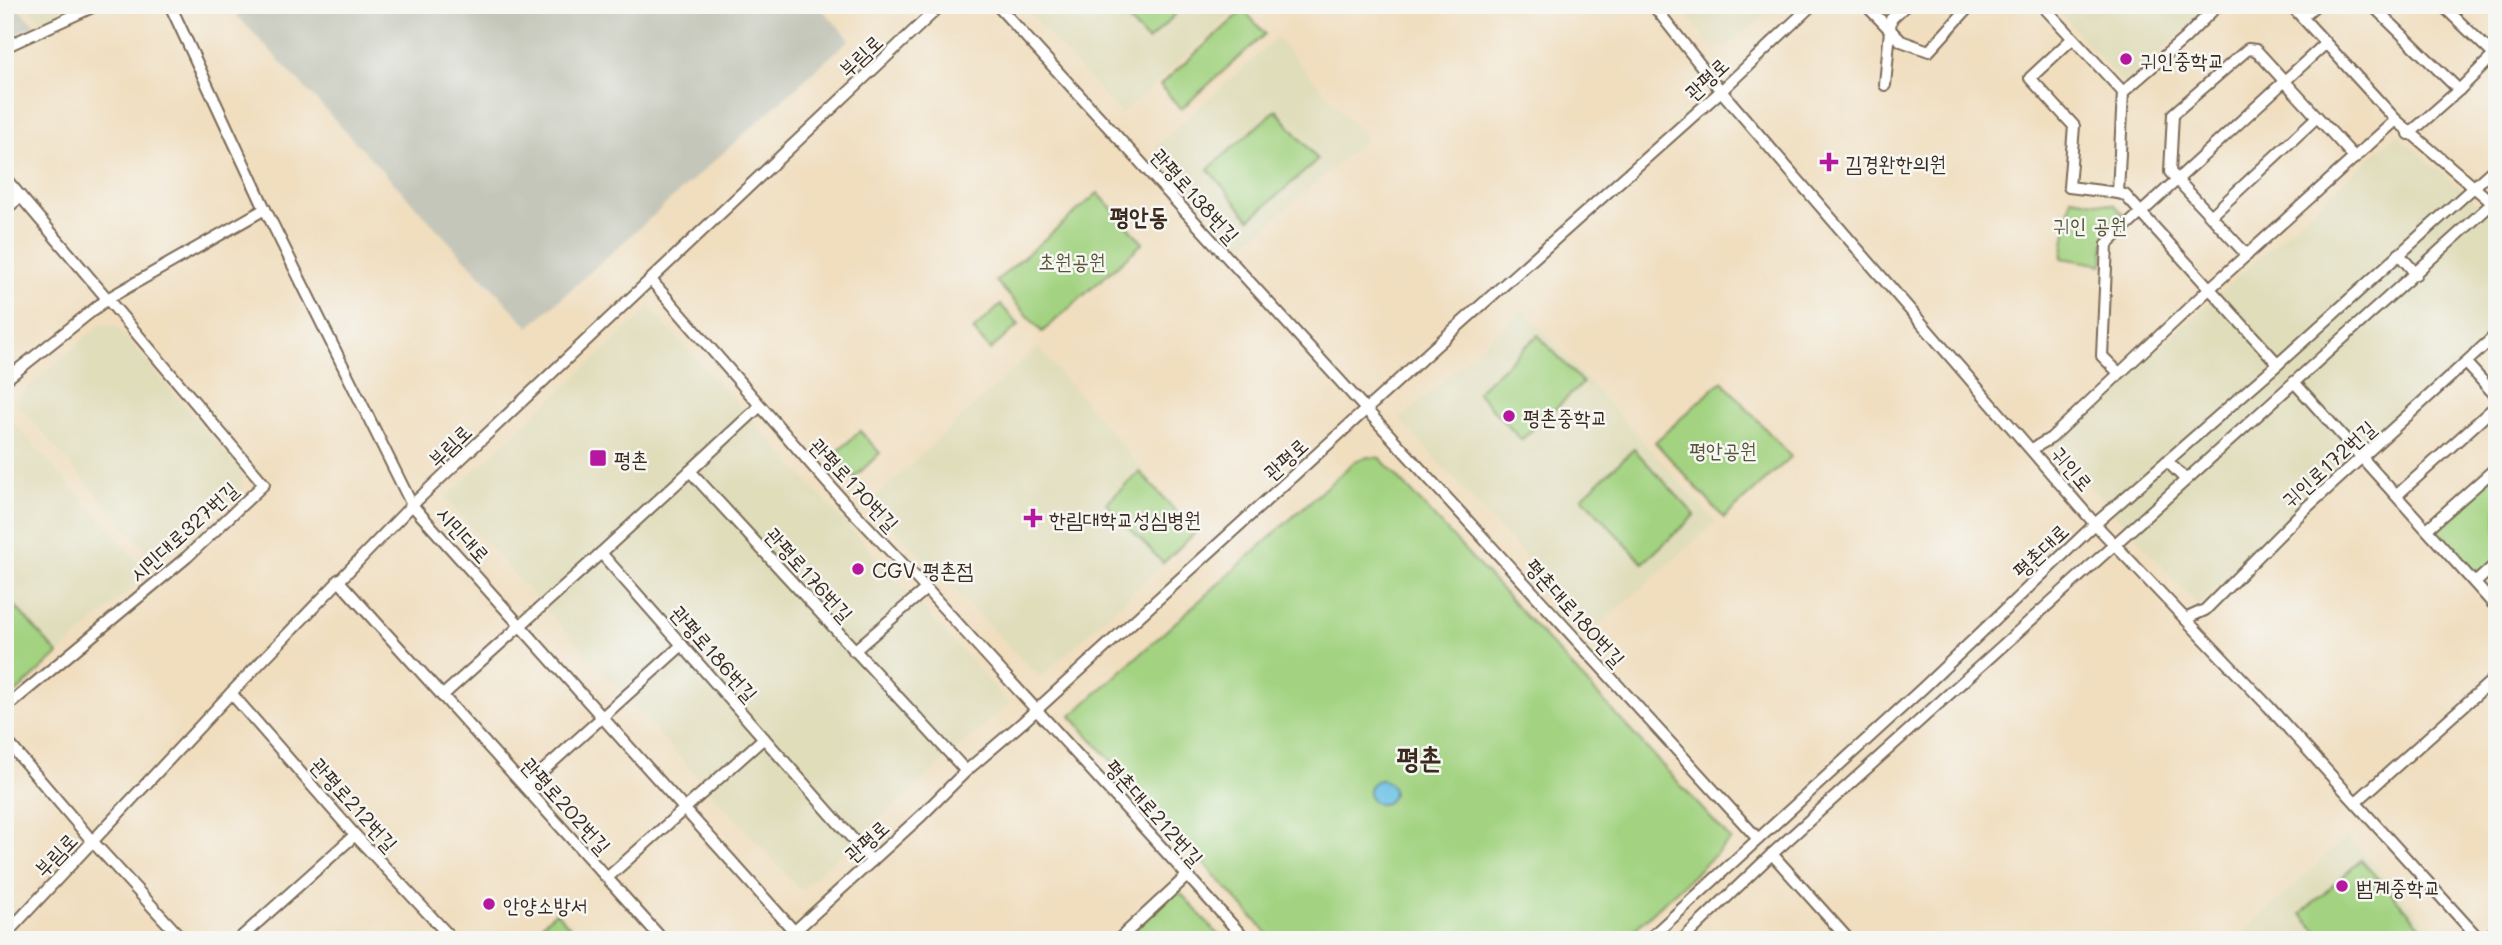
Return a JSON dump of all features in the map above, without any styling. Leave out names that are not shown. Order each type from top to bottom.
[{"type":"street","points":[[5,47],[97,5]]},
{"type":"street","name":"시민대로","points":[[170,5],[265,209],[412,505],[798,935]]},
{"type":"street","name":"부림로","points":[[5,935],[231,693],[412,505],[941,5]]},
{"type":"street","name":"관평로138번길","points":[[997,5],[1366,411]]},
{"type":"street","name":"귀인로","points":[[1653,5],[1721,91],[2095,524],[2483,940]]},
{"type":"street","name":"관평로","points":[[785,940],[798,935],[966,771],[1721,91],[1812,5]]},
{"type":"street","points":[[1866,5],[1901,41],[1929,51],[1967,9],[1975,5]]},
{"type":"street","points":[[1885,85],[1891,19],[1906,5]]},
{"type":"street","points":[[2042,5],[2123,92]]},
{"type":"street","points":[[2118,193],[2123,92],[2184,39],[2218,5]]},
{"type":"street","points":[[1682,940],[1772,854],[2185,479],[2495,203],[2409,134],[2291,5]]},
{"type":"street","points":[[2302,18],[2316,5]]},
{"type":"street","points":[[2372,5],[2459,90]]},
{"type":"street","points":[[2409,134],[2494,55],[2442,5]]},
{"type":"street","points":[[2072,39],[2030,78],[2074,126],[2069,187],[2125,195],[2278,364]]},
{"type":"street","points":[[2119,373],[2102,356],[2107,244],[2325,44]]},
{"type":"street","points":[[2247,255],[2170,172],[2173,114],[2248,49],[2256,50],[2355,158]]},
{"type":"street","points":[[2212,215],[2317,117]]},
{"type":"street","points":[[2032,449],[2051,438],[2209,289],[2396,120]]},
{"type":"street","name":"평촌대로","points":[[1648,940],[1924,687],[2095,524],[2278,364],[2497,166]]},
{"type":"street","name":"시민대로327번길","points":[[5,178],[264,484],[187,557],[5,708]]},
{"type":"street","points":[[5,210],[20,197]]},
{"type":"street","points":[[5,380],[107,299],[265,209]]},
{"type":"street","points":[[2399,254],[2416,274]]},
{"type":"street","name":"관평로170번길","points":[[651,280],[844,502],[1037,709]]},
{"type":"street","name":"귀인로172번길","points":[[2185,619],[2205,610],[2306,508],[2497,334]]},
{"type":"street","points":[[2466,363],[2497,397]]},
{"type":"street","points":[[2294,382],[2497,608]]},
{"type":"street","points":[[2397,495],[2497,405]]},
{"type":"street","points":[[442,696],[759,407]]},
{"type":"street","name":"평촌대로180번길","points":[[1366,411],[1758,839]]},
{"type":"street","points":[[2167,461],[2185,479]]},
{"type":"street","points":[[2427,529],[2497,467]]},
{"type":"street","name":"관평로176번길","points":[[690,471],[966,771]]},
{"type":"street","name":"관평로186번길","points":[[601,553],[872,861]]},
{"type":"street","points":[[2475,583],[2497,563]]},
{"type":"street","name":"관평로202번길","points":[[338,580],[663,940]]},
{"type":"street","points":[[854,651],[926,589]]},
{"type":"street","points":[[525,787],[682,645]]},
{"type":"street","points":[[2357,803],[2497,676]]},
{"type":"street","name":"관평로212번길","points":[[231,693],[355,835],[453,940]]},
{"type":"street","name":"평촌대로212번길","points":[[1037,709],[1246,940]]},
{"type":"street","points":[[607,878],[764,738]]},
{"type":"street","points":[[5,739],[93,842],[183,940]]},
{"type":"street","points":[[238,940],[355,835]]},
{"type":"street","points":[[1772,854],[1849,940]]},
{"type":"street","points":[[1118,940],[1188,876]]},
{"type":"street","points":[[2483,940],[2497,929]]},
{"type":"shaded area","points":[[5,5],[14,5],[35,25],[5,39]]},
{"type":"shaded area","points":[[25,5],[81,5],[42,21]]},
{"type":"shaded area","points":[[227,5],[818,5],[850,39],[529,327]]},
{"type":"shaded area","points":[[1022,5],[1239,5],[1241,7],[1121,114]]},
{"type":"shaded area","points":[[1678,5],[1776,5],[1726,47],[1710,44]]},
{"type":"shaded area","name":"귀인중학교","points":[[2053,5],[2213,5],[2123,84]]},
{"type":"shaded area","points":[[1277,38],[1366,139],[1243,246],[1155,147]]},
{"type":"shaded area","points":[[2397,134],[2497,221],[2497,331],[2198,606],[2051,444]]},
{"type":"shaded area","points":[[650,308],[1009,703],[800,890],[445,498]]},
{"type":"shaded area","points":[[1523,309],[1716,522],[1594,630],[1400,419]]},
{"type":"shaded area","points":[[101,324],[117,327],[242,473],[242,488],[157,563],[14,400]]},
{"type":"shaded area","name":"한림대학교성심병원","points":[[1038,347],[1197,533],[1040,678],[869,503]]},
{"type":"shaded area","points":[[5,413],[148,573],[58,654],[5,595]]},
{"type":"shaded area","name":"범계중학교","points":[[2347,836],[2438,935],[2438,940],[2235,940]]},
{"type":"green space","points":[[1114,5],[1185,5],[1148,41]]},
{"type":"green space","points":[[1244,10],[1265,34],[1181,109],[1160,85]]},
{"type":"green space","points":[[1276,110],[1318,160],[1250,219],[1208,169]]},
{"type":"green space","name":"초원공원","points":[[1098,193],[1143,243],[1042,332],[996,281]]},
{"type":"green space","name":"귀인 공원","points":[[2071,198],[2115,205],[2129,221],[2104,243],[2103,265],[2062,258]]},
{"type":"green space","points":[[1001,305],[1019,325],[990,350],[973,330]]},
{"type":"green space","points":[[1538,335],[1583,383],[1521,440],[1477,392]]},
{"type":"green space","name":"평안공원","points":[[1722,381],[1791,457],[1724,518],[1655,442]]},
{"type":"green space","points":[[860,431],[880,453],[853,479],[833,456]]},
{"type":"green space","points":[[1634,449],[1695,515],[1643,563],[1582,497]]},
{"type":"green space","points":[[1367,457],[1380,458],[1731,840],[1623,940],[1273,940],[1071,716],[1354,462]]},
{"type":"green space","points":[[1140,472],[1195,533],[1163,563],[1106,503]]},
{"type":"green space","points":[[2494,473],[2497,476],[2497,558],[2475,578],[2431,531]]},
{"type":"green space","points":[[5,595],[58,654],[5,703]]},
{"type":"green space","points":[[2361,860],[2427,933],[2420,940],[2325,940],[2301,914]]},
{"type":"green space","points":[[1178,890],[1223,940],[1123,940]]},
{"type":"green space","points":[[556,912],[570,927],[556,940],[525,940]]},
{"type":"water","points":[[1381,780],[1392,787],[1393,792],[1386,803],[1381,804],[1370,797],[1369,792],[1376,781]]},
{"type":"place","name":"귀인중학교","points":[[2126,59]]},
{"type":"place","name":"김경완한의원","points":[[1829,162]]},
{"type":"place","name":"평촌중학교","points":[[1509,416]]},
{"type":"place","name":"평촌","points":[[598,458]]},
{"type":"place","name":"한림대학교성심병원","points":[[1033,518]]},
{"type":"place","name":"CGV 평촌점","points":[[858,569]]},
{"type":"place","name":"범계중학교","points":[[2342,886]]},
{"type":"place","name":"안양소방서","points":[[489,904]]},
{"type":"district","name":"평안동","points":[[1139,215]]},
{"type":"district","name":"평촌","points":[[1419,757]]}]
